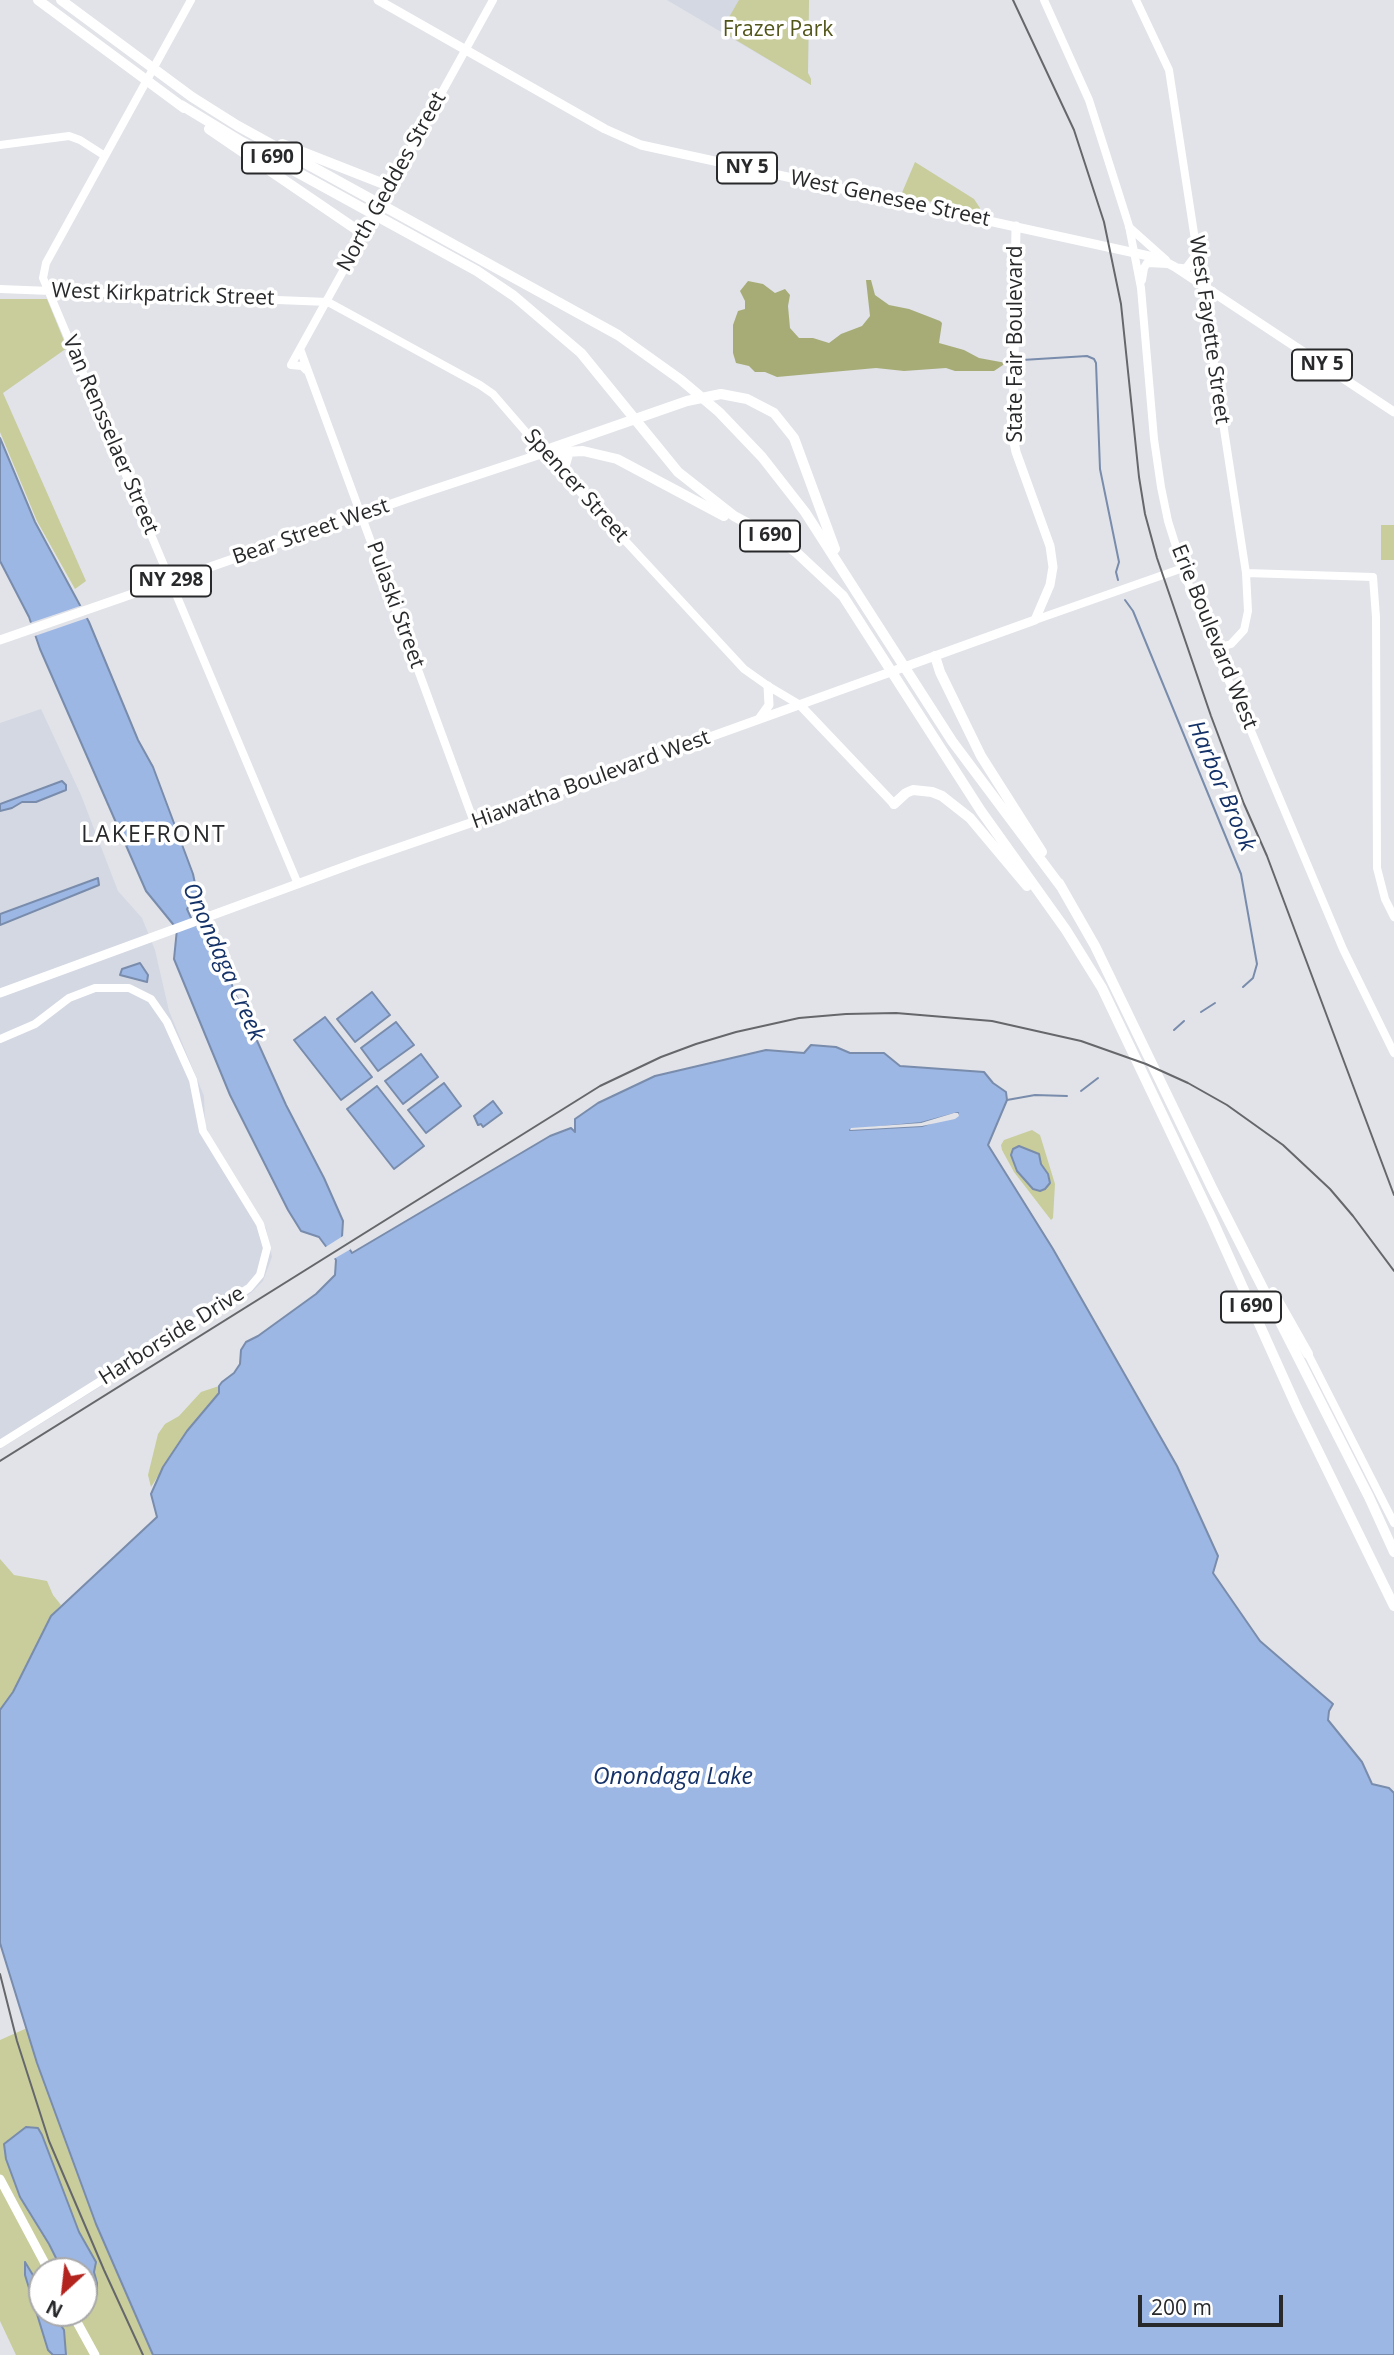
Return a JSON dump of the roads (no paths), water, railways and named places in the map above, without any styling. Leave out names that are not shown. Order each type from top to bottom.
[{"type":"highway","name":"I 690","points":[[38,0],[181,105],[242,142],[477,271],[531,310],[581,353],[670,463],[696,488],[734,516],[797,553],[828,581],[852,608],[981,811],[1088,964],[1212,1219],[1297,1408],[1394,1606]]},
{"type":"highway","name":"I 690","points":[[61,0],[223,117],[618,335],[689,387],[762,457],[788,488],[848,577],[952,741],[1062,888],[1095,946],[1394,1552]]},
{"type":"highway","points":[[181,105],[225,141],[363,234]]},
{"type":"highway","points":[[223,117],[272,140],[390,186]]},
{"type":"highway","points":[[544,453],[687,401],[721,394],[747,399],[774,413],[794,438],[824,524],[848,577]]},
{"type":"highway","points":[[544,453],[569,451],[600,454],[617,459],[723,516],[759,530]]},
{"type":"highway","points":[[563,472],[569,451]]},
{"type":"highway","points":[[935,656],[940,672],[981,756],[1036,841],[1062,888]]},
{"type":"highway","points":[[894,804],[906,793],[922,790],[942,796],[956,806],[987,836],[1066,930]]},
{"type":"highway","points":[[1245,1251],[1308,1354]]},
{"type":"main road","name":"West Genesee Street","points":[[378,0],[605,129],[641,145],[1135,251],[1173,266],[1394,412]]},
{"type":"main road","name":"State Fair Boulevard","points":[[1016,226],[1013,437],[1050,546],[1053,567],[1050,585],[1035,620]]},
{"type":"main road","points":[[1173,266],[1186,269],[1198,253]]},
{"type":"main road","name":"Bear Street West","points":[[0,640],[544,453]]},
{"type":"main road","name":"Hiawatha Boulevard West","points":[[0,993],[1035,620]]},
{"type":"main road","points":[[757,721],[769,705],[768,686]]},
{"type":"main road","points":[[800,705],[894,804]]},
{"type":"main road","points":[[0,2179],[42,2257]]},
{"type":"main road","points":[[80,2327],[95,2355]]},
{"type":"street","name":"Van Rensselaer Street","points":[[191,0],[46,263],[43,278],[298,884]]},
{"type":"street","name":"North Geddes Street","points":[[308,372],[302,366],[291,365],[493,0]]},
{"type":"street","name":"Erie Boulevard West","points":[[1044,0],[1089,100],[1129,226],[1141,288],[1154,439],[1161,487],[1168,521],[1183,568],[1214,649],[1343,949],[1394,1053]]},
{"type":"street","name":"West Fayette Street","points":[[1136,0],[1169,70],[1247,573],[1248,611],[1244,630],[1231,643],[1214,649]]},
{"type":"street","points":[[0,145],[69,136],[105,156]]},
{"type":"street","points":[[1129,226],[1173,266]]},
{"type":"street","points":[[1141,288],[1146,264],[1151,262],[1173,266]]},
{"type":"street","name":"West Kirkpatrick Street","points":[[0,289],[326,302]]},
{"type":"street","name":"Spencer Street","points":[[326,302],[487,389],[734,659],[751,675],[800,705]]},
{"type":"street","name":"Pulaski Street","points":[[300,349],[474,822]]},
{"type":"street","name":"Hiawatha Boulevard West","points":[[1035,620],[1183,568]]},
{"type":"street","points":[[1247,573],[1373,577],[1376,617],[1377,868],[1385,899],[1394,917]]},
{"type":"street","name":"Harborside Drive","points":[[0,1039],[35,1024],[69,999],[95,988],[129,988],[151,999],[167,1022],[193,1080],[203,1131],[260,1224],[267,1248],[260,1275],[249,1288],[0,1444]]},
{"type":"street","points":[[1308,1354],[1394,1523]]},
{"type":"water","name":"Onondaga Lake","points":[[0,438],[35,522],[89,622],[138,740],[153,767],[193,874],[197,893],[187,909],[192,920],[220,952],[236,996],[247,1013],[286,1105],[343,1221],[342,1237],[352,1253],[550,1136],[571,1128],[575,1132],[575,1119],[598,1103],[655,1076],[766,1050],[804,1053],[811,1045],[836,1047],[850,1053],[884,1053],[900,1066],[984,1072],[1006,1092],[1007,1100],[988,1145],[1053,1249],[1177,1466],[1218,1556],[1213,1573],[1260,1641],[1333,1704],[1328,1720],[1362,1762],[1372,1784],[1389,1788],[1394,1793],[1394,2355],[153,2355],[96,2224],[37,2063],[0,1943],[0,1710],[13,1692],[51,1616],[157,1517],[151,1494],[163,1467],[187,1431],[219,1393],[219,1386],[240,1364],[241,1350],[246,1342],[316,1294],[335,1275],[336,1260],[319,1237],[301,1231],[230,1095],[174,959],[177,929],[146,891],[40,649],[29,617],[0,561]],"holes":[[[958,1113],[922,1126],[850,1130],[921,1123]]]},
{"type":"water","points":[[62,781],[66,790],[36,802],[22,802],[0,811],[0,804]]},
{"type":"water","points":[[98,878],[99,885],[0,925],[0,914]]},
{"type":"water","points":[[140,963],[148,975],[147,982],[120,975],[122,969]]},
{"type":"water","points":[[372,992],[390,1015],[355,1042],[337,1019]]},
{"type":"water","points":[[325,1017],[372,1077],[341,1100],[294,1040]]},
{"type":"water","points":[[396,1022],[414,1045],[378,1071],[361,1048]]},
{"type":"water","points":[[421,1054],[438,1077],[403,1104],[385,1081]]},
{"type":"water","points":[[444,1083],[461,1106],[426,1133],[408,1110]]},
{"type":"water","points":[[377,1086],[424,1146],[394,1169],[347,1109]]},
{"type":"water","points":[[493,1101],[502,1113],[483,1127],[478,1125],[474,1116]]},
{"type":"water","points":[[1019,1146],[1039,1154],[1050,1183],[1045,1189],[1033,1189],[1017,1171],[1011,1155],[1013,1149]]},
{"type":"water","points":[[26,2127],[38,2128],[79,2232],[93,2257],[56,2257],[20,2197],[6,2159],[4,2144]]},
{"type":"water","points":[[25,2262],[28,2267],[28,2285]]},
{"type":"water","points":[[41,2327],[62,2327],[66,2355],[53,2355],[48,2350]]},
{"type":"waterway","name":"Harbor Brook","points":[[1022,360],[1087,356],[1096,363],[1100,469],[1119,562],[1116,572],[1118,580]]},
{"type":"waterway","name":"Harbor Brook","points":[[1125,600],[1133,611],[1241,874],[1257,964],[1253,978],[1243,987]]},
{"type":"waterway","name":"Harbor Brook","points":[[1201,1012],[1215,1003]]},
{"type":"waterway","name":"Harbor Brook","points":[[1174,1030],[1184,1021]]},
{"type":"waterway","name":"Harbor Brook","points":[[1081,1091],[1098,1078]]},
{"type":"waterway","name":"Harbor Brook","points":[[1007,1100],[1035,1095],[1067,1096]]},
{"type":"railway","points":[[1013,0],[1074,130],[1104,222],[1121,304],[1139,477],[1145,514],[1157,558],[1211,716],[1267,856],[1394,1195]]},
{"type":"railway","points":[[0,1461],[600,1086],[661,1057],[696,1044],[799,1018],[896,1013],[992,1021],[1081,1041],[1146,1064],[1227,1105],[1283,1145],[1330,1189],[1394,1271]]},
{"type":"railway","points":[[0,1974],[17,2041],[49,2141],[143,2355]]},
{"type":"district","name":"LAKEFRONT","points":[[154,835]]},
{"type":"park label","name":"Frazer Park","points":[[778,30]]},
{"type":"water label","name":"Onondaga Creek","points":[[223,962]]}]
